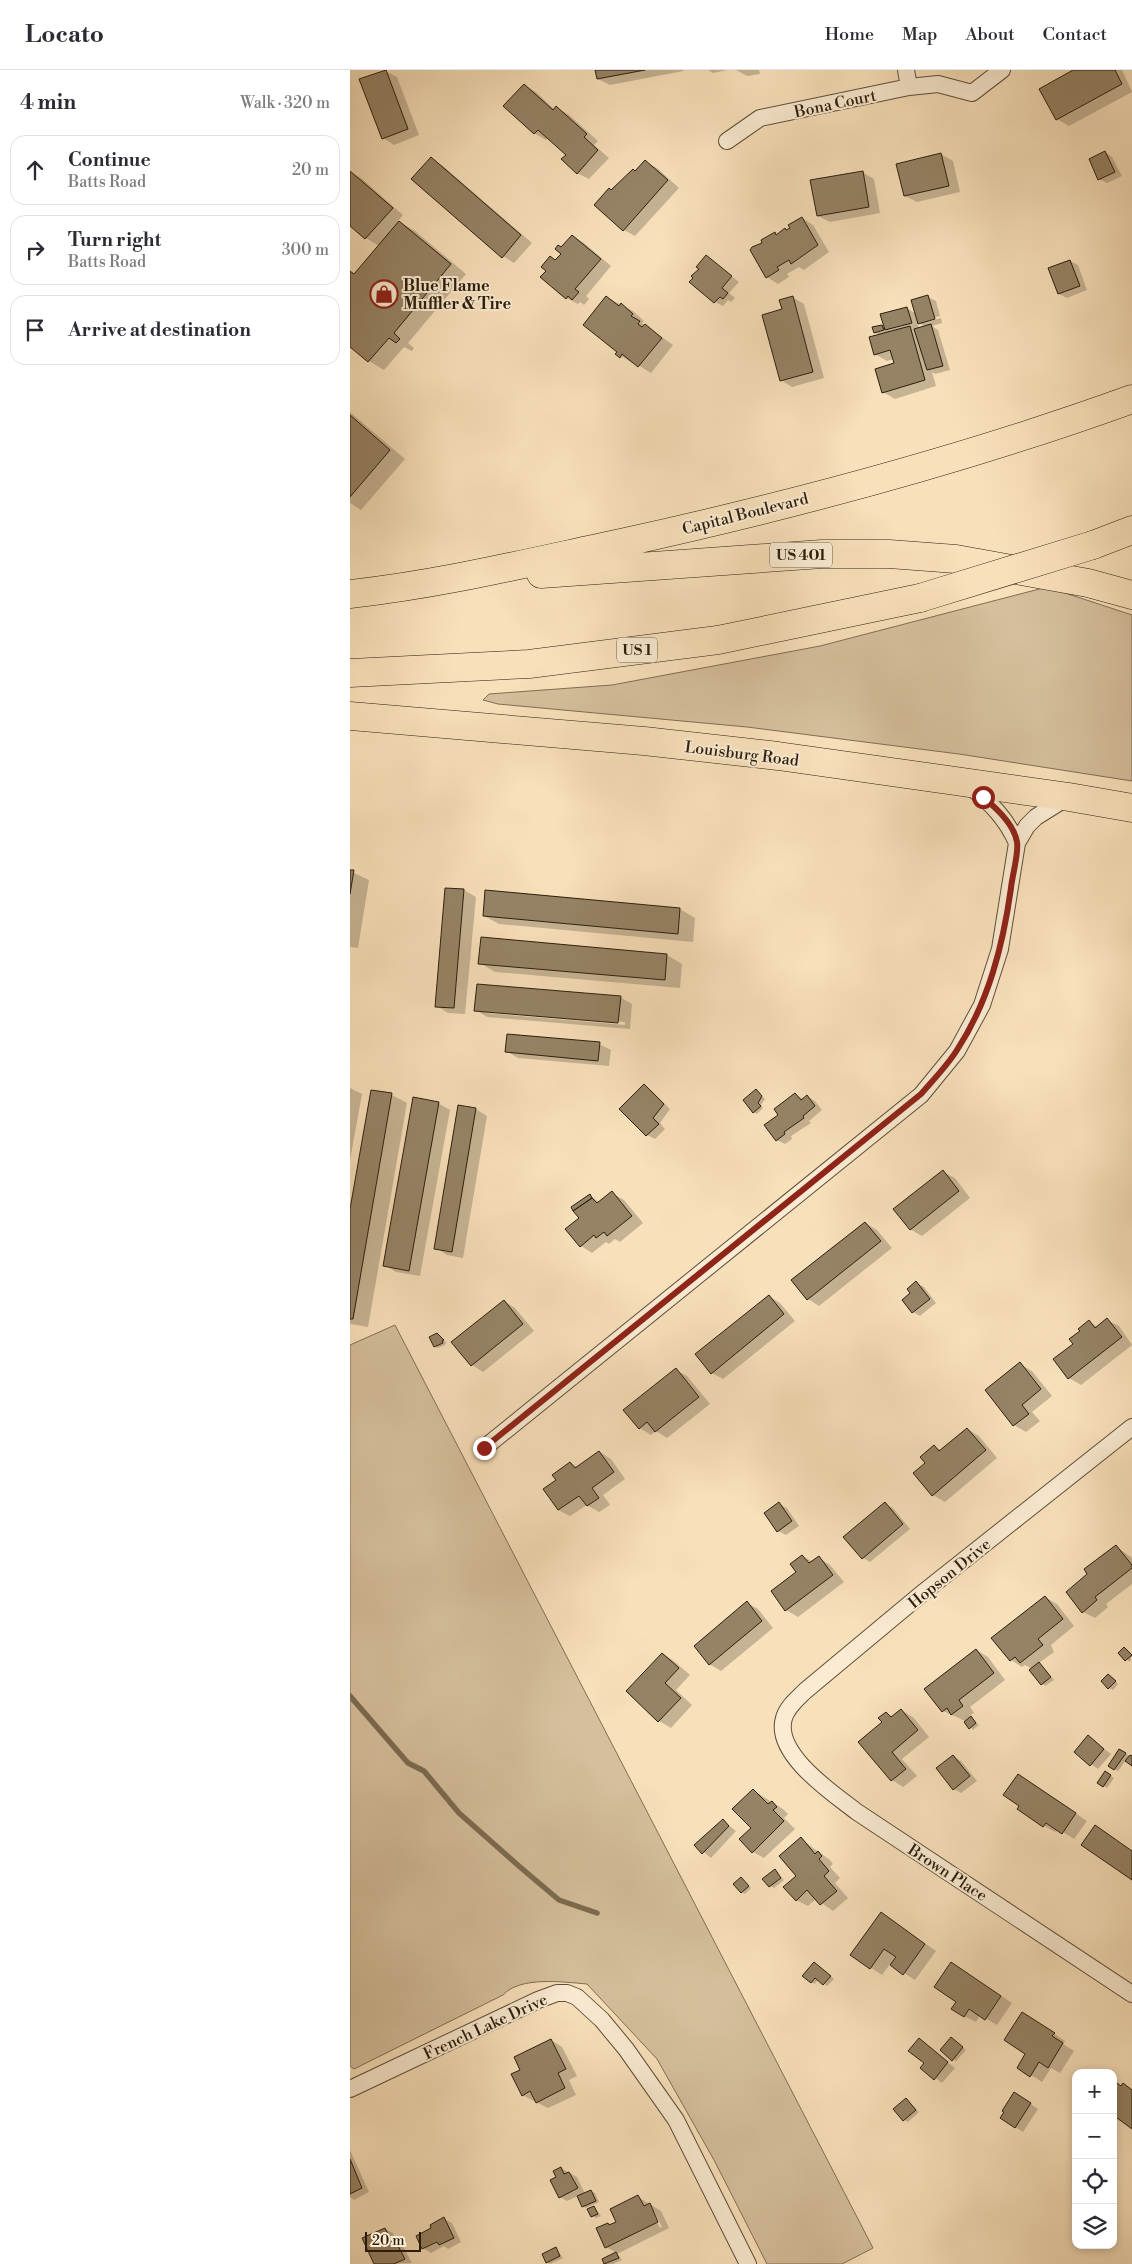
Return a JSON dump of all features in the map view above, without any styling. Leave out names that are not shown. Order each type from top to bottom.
[{"type":"highway","name":"Capital Boulevard","points":[[350,594],[467,577],[722,520],[853,486],[983,448],[1132,398]]},
{"type":"highway","name":"US 1","points":[[350,673],[530,664],[718,640],[920,598],[1093,545],[1132,530]]},
{"type":"highway","name":"US 401","points":[[467,577],[589,571],[822,554],[889,554],[956,559],[1088,583],[1132,595]]},
{"type":"highway","name":"Louisburg Road","points":[[350,716],[644,741],[778,756],[814,763],[1069,797],[1132,808]]},
{"type":"street","points":[[906,70],[909,87]]},
{"type":"street","name":"Bona Court","points":[[727,141],[760,118],[909,87],[938,84],[972,92],[1002,70]]},
{"type":"street","points":[[964,782],[998,810],[1009,825],[1017,842]]},
{"type":"street","points":[[484,1448],[921,1094],[957,1051],[982,1005],[1000,949],[1017,842],[1026,826],[1036,817],[1069,797]]},
{"type":"street","name":"Hopson Drive","points":[[783,1731],[783,1720],[787,1710],[805,1691],[1132,1426]]},
{"type":"street","name":"Brown Place","points":[[783,1731],[788,1745],[797,1760],[816,1781],[857,1812],[1132,1994]]},
{"type":"street","name":"French Lake Drive","points":[[350,2089],[538,2000],[557,1993],[567,1993],[578,1997],[608,2027],[648,2078],[676,2120],[748,2264]]},
{"type":"shaded area","points":[[1047,587],[1132,615],[1132,781],[959,754],[747,727],[498,704],[483,700],[489,694],[612,685],[820,646]]},
{"type":"shaded area","points":[[395,1325],[873,2248],[842,2264],[767,2264],[714,2160],[657,2059],[587,1984],[542,1982],[520,1985],[354,2069],[350,2066],[350,1345]]},
{"type":"building","points":[[386,70],[408,129],[382,139],[359,79]]},
{"type":"building","points":[[595,70],[645,70],[597,79]]},
{"type":"building","points":[[1073,70],[1115,70],[1122,84],[1056,120],[1039,89]]},
{"type":"building","points":[[524,84],[553,110],[556,106],[587,134],[584,137],[598,150],[577,174],[561,159],[566,155],[538,130],[534,134],[503,106]]},
{"type":"building","points":[[1105,151],[1115,172],[1098,180],[1089,159]]},
{"type":"building","points":[[941,153],[949,186],[904,196],[896,164]]},
{"type":"building","points":[[431,157],[521,235],[502,258],[411,179]]},
{"type":"building","points":[[645,160],[668,180],[623,231],[594,205],[609,188],[611,190],[633,169],[635,171]]},
{"type":"building","points":[[350,171],[393,208],[365,239],[350,226]]},
{"type":"building","points":[[863,171],[869,207],[817,216],[810,180]]},
{"type":"building","points":[[802,217],[818,245],[791,264],[789,260],[777,267],[779,270],[766,278],[750,250],[752,247],[762,243],[761,240],[775,232],[776,235],[785,228],[786,230],[790,228],[788,225]]},
{"type":"building","points":[[399,221],[451,264],[394,333],[400,339],[396,343],[389,338],[368,362],[350,347],[350,271],[354,274]]},
{"type":"building","points":[[572,235],[601,259],[575,289],[579,292],[572,300],[568,296],[566,299],[540,277],[546,271],[541,267],[550,256],[555,260],[561,254],[555,249],[558,245],[561,247]]},
{"type":"building","points":[[706,255],[732,276],[722,288],[728,293],[723,299],[720,297],[714,303],[689,282],[693,278],[691,276],[699,269],[696,267]]},
{"type":"building","points":[[1070,260],[1080,286],[1058,294],[1048,268]]},
{"type":"building","points":[[928,295],[935,319],[918,324],[911,300]]},
{"type":"building","points":[[606,296],[619,306],[621,303],[633,314],[631,316],[640,321],[638,324],[642,327],[645,324],[662,338],[638,367],[622,354],[620,358],[615,354],[617,352],[583,325]]},
{"type":"building","points":[[793,296],[813,372],[780,381],[762,315],[782,309],[779,300]]},
{"type":"building","points":[[907,307],[912,323],[885,330],[880,314]]},
{"type":"building","points":[[931,324],[943,366],[927,370],[914,329]]},
{"type":"building","points":[[882,325],[884,330],[874,333],[872,327]]},
{"type":"building","points":[[910,326],[925,380],[882,393],[875,369],[894,363],[890,350],[874,355],[869,337]]},
{"type":"building","points":[[350,415],[390,450],[350,497]]},
{"type":"building","points":[[350,870],[354,870],[350,894]]},
{"type":"building","points":[[445,888],[464,889],[454,1008],[435,1007]]},
{"type":"building","points":[[485,890],[680,908],[678,934],[483,916]]},
{"type":"building","points":[[481,937],[667,954],[665,980],[478,964]]},
{"type":"building","points":[[477,984],[621,996],[618,1023],[474,1011]]},
{"type":"building","points":[[507,1034],[600,1042],[598,1061],[505,1052]]},
{"type":"building","points":[[644,1084],[664,1104],[653,1118],[659,1124],[646,1136],[619,1109]]},
{"type":"building","points":[[756,1089],[762,1096],[758,1103],[761,1106],[753,1113],[743,1100]]},
{"type":"building","points":[[371,1090],[392,1093],[353,1319],[350,1319],[350,1209]]},
{"type":"building","points":[[795,1093],[801,1100],[807,1095],[815,1106],[803,1116],[804,1118],[784,1132],[785,1134],[776,1141],[764,1125],[778,1115],[774,1109]]},
{"type":"building","points":[[413,1097],[439,1102],[409,1271],[383,1266]]},
{"type":"building","points":[[458,1105],[476,1108],[452,1252],[434,1249]]},
{"type":"building","points":[[943,1170],[959,1191],[910,1230],[893,1209]]},
{"type":"building","points":[[612,1191],[632,1216],[607,1236],[604,1232],[596,1238],[594,1235],[580,1247],[565,1229],[579,1218],[573,1211],[592,1198],[597,1203]]},
{"type":"building","points":[[590,1194],[592,1198],[573,1211],[571,1207]]},
{"type":"building","points":[[865,1222],[881,1241],[807,1300],[791,1280]]},
{"type":"building","points":[[916,1281],[930,1299],[912,1313],[902,1300],[910,1293],[907,1289]]},
{"type":"building","points":[[769,1295],[784,1314],[711,1374],[695,1354]]},
{"type":"building","points":[[504,1300],[523,1324],[471,1366],[451,1342]]},
{"type":"building","points":[[1107,1318],[1122,1337],[1068,1379],[1053,1359],[1073,1344],[1069,1339],[1080,1331],[1078,1329],[1089,1320],[1095,1328]]},
{"type":"building","points":[[437,1333],[444,1340],[442,1341],[443,1343],[434,1347],[429,1337]]},
{"type":"building","points":[[1020,1362],[1041,1389],[1022,1405],[1029,1414],[1013,1426],[985,1390]]},
{"type":"building","points":[[676,1368],[699,1397],[655,1432],[647,1422],[639,1429],[623,1410]]},
{"type":"building","points":[[967,1428],[986,1450],[932,1496],[913,1473],[925,1463],[920,1457],[934,1445],[939,1451]]},
{"type":"building","points":[[599,1451],[614,1472],[592,1488],[599,1498],[587,1506],[579,1496],[558,1510],[543,1489],[556,1480],[552,1475],[570,1462],[575,1468]]},
{"type":"building","points":[[779,1502],[792,1521],[777,1532],[764,1513]]},
{"type":"building","points":[[885,1502],[903,1524],[862,1559],[843,1537]]},
{"type":"building","points":[[1116,1545],[1132,1565],[1132,1568],[1095,1597],[1097,1600],[1082,1613],[1066,1592],[1087,1574],[1084,1569]]},
{"type":"building","points":[[802,1555],[809,1563],[819,1556],[833,1575],[785,1611],[771,1591],[796,1572],[790,1564]]},
{"type":"building","points":[[1045,1596],[1063,1619],[1038,1639],[1043,1645],[1020,1663],[1015,1657],[1010,1661],[991,1638]]},
{"type":"building","points":[[747,1601],[762,1621],[709,1665],[694,1646]]},
{"type":"building","points":[[1124,1647],[1132,1655],[1125,1661],[1118,1653]]},
{"type":"building","points":[[976,1649],[994,1673],[959,1700],[963,1706],[951,1715],[947,1708],[942,1712],[924,1689]]},
{"type":"building","points":[[662,1653],[679,1668],[665,1683],[681,1698],[658,1722],[626,1691]]},
{"type":"building","points":[[1039,1662],[1051,1677],[1041,1685],[1029,1670]]},
{"type":"building","points":[[1108,1674],[1116,1681],[1108,1689],[1101,1681]]},
{"type":"building","points":[[901,1709],[918,1730],[892,1752],[906,1769],[891,1781],[858,1742],[882,1722],[878,1718],[886,1712],[891,1717]]},
{"type":"building","points":[[971,1716],[976,1723],[969,1729],[964,1722]]},
{"type":"building","points":[[1088,1735],[1104,1749],[1090,1766],[1074,1752]]},
{"type":"building","points":[[1119,1749],[1126,1753],[1114,1770],[1108,1766]]},
{"type":"building","points":[[953,1755],[970,1776],[953,1790],[936,1768]]},
{"type":"building","points":[[1130,1755],[1132,1756],[1132,1766],[1125,1761]]},
{"type":"building","points":[[1105,1771],[1111,1775],[1103,1787],[1097,1783]]},
{"type":"building","points":[[1018,1774],[1076,1813],[1062,1834],[1046,1823],[1043,1827],[1017,1809],[1019,1806],[1003,1795]]},
{"type":"building","points":[[753,1789],[768,1804],[772,1801],[777,1807],[773,1810],[784,1821],[752,1853],[739,1839],[751,1828],[732,1809]]},
{"type":"building","points":[[723,1819],[729,1826],[702,1854],[694,1845]]},
{"type":"building","points":[[1095,1825],[1132,1851],[1132,1880],[1081,1845]]},
{"type":"building","points":[[801,1837],[815,1854],[818,1851],[822,1856],[819,1859],[829,1871],[824,1876],[837,1891],[820,1905],[807,1890],[796,1901],[783,1887],[796,1876],[779,1856]]},
{"type":"building","points":[[775,1869],[781,1878],[769,1887],[762,1879]]},
{"type":"building","points":[[741,1877],[749,1886],[741,1893],[733,1884]]},
{"type":"building","points":[[881,1912],[925,1944],[903,1975],[890,1965],[896,1957],[884,1949],[870,1969],[850,1955]]},
{"type":"building","points":[[814,1962],[831,1976],[823,1985],[815,1978],[811,1983],[802,1976]]},
{"type":"building","points":[[951,1962],[1001,1996],[985,2020],[969,2009],[964,2017],[951,2009],[956,2002],[934,1987]]},
{"type":"building","points":[[1022,2012],[1055,2033],[1052,2036],[1063,2043],[1048,2068],[1039,2062],[1030,2077],[1017,2068],[1025,2054],[1004,2040]]},
{"type":"building","points":[[951,2037],[963,2047],[952,2061],[940,2050]]},
{"type":"building","points":[[919,2038],[948,2062],[934,2080],[920,2068],[924,2063],[908,2051]]},
{"type":"building","points":[[551,2039],[566,2069],[558,2073],[565,2088],[536,2103],[530,2091],[522,2096],[511,2074],[520,2070],[514,2057]]},
{"type":"building","points":[[1117,2083],[1121,2086],[1123,2083],[1132,2090],[1132,2129],[1117,2118]]},
{"type":"building","points":[[1014,2092],[1031,2103],[1015,2128],[1000,2118],[1004,2112],[1002,2111]]},
{"type":"building","points":[[906,2098],[916,2110],[903,2121],[893,2109]]},
{"type":"building","points":[[350,2159],[362,2188],[350,2194]]},
{"type":"building","points":[[561,2167],[564,2174],[569,2172],[578,2188],[559,2198],[550,2180],[556,2177],[553,2171]]},
{"type":"building","points":[[591,2190],[596,2201],[582,2207],[577,2196]]},
{"type":"building","points":[[638,2195],[644,2206],[650,2203],[658,2222],[605,2248],[596,2228],[616,2222],[610,2209]]},
{"type":"building","points":[[594,2206],[598,2214],[591,2217],[587,2209]]},
{"type":"building","points":[[444,2217],[454,2238],[439,2245],[437,2242],[422,2249],[416,2236],[431,2228],[430,2225]]},
{"type":"building","points":[[385,2228],[393,2244],[396,2242],[405,2259],[394,2264],[374,2264],[362,2238]]},
{"type":"building","points":[[556,2247],[560,2256],[546,2263],[542,2254]]},
{"type":"building","points":[[616,2252],[619,2258],[604,2264],[602,2259]]},
{"type":"waterway","points":[[350,1696],[408,1763],[424,1771],[459,1813],[520,1867],[559,1900],[597,1913]]},
{"type":"place","name":"Blue Flame Muffler & Tire","points":[[384,294]]},
{"type":"route","points":[[484,1448],[921,1094],[957,1051],[982,1005],[992,979],[1006,919],[1017,842],[1009,825],[998,810],[983,797]]}]
